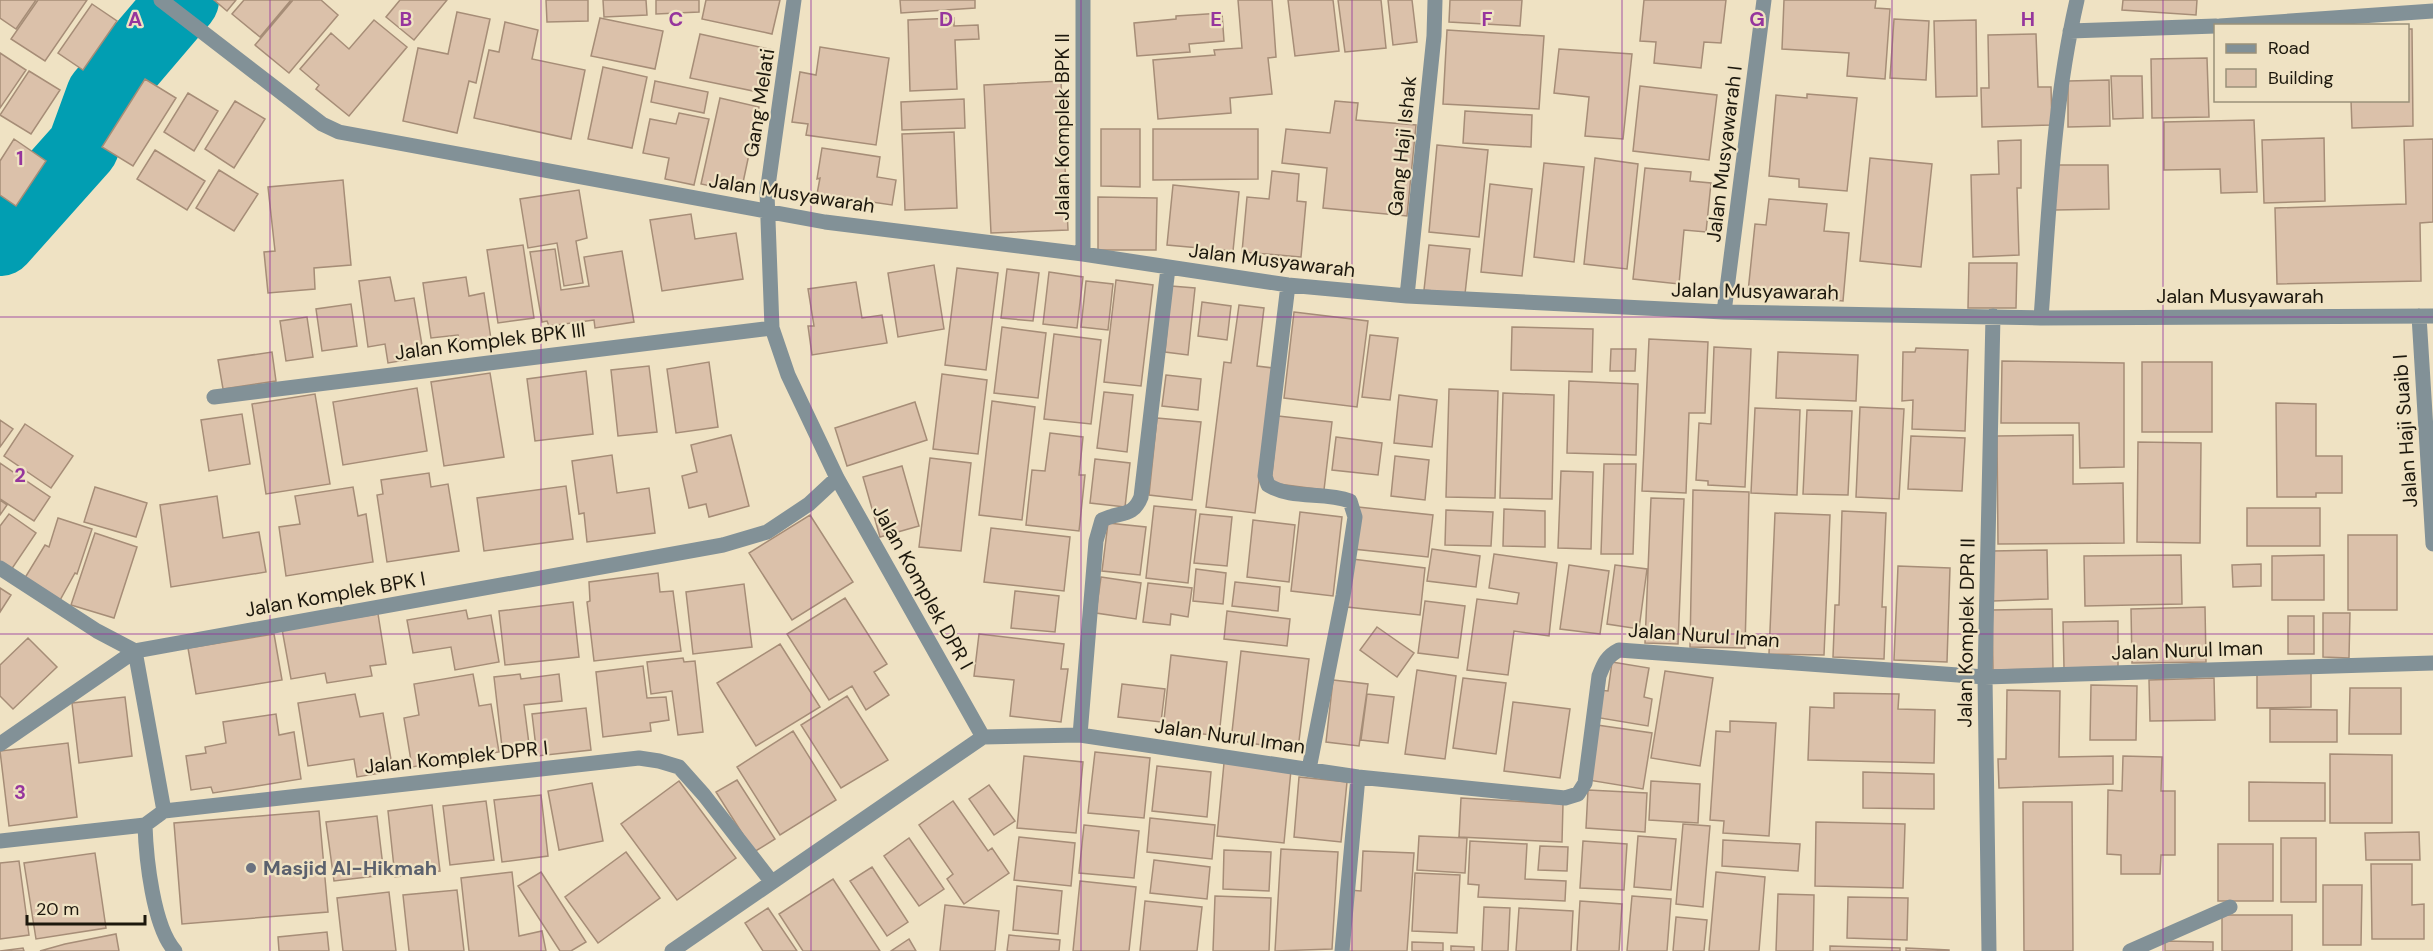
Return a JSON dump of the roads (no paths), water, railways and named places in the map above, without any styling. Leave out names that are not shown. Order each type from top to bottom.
[{"type":"street","name":"Jalan Musyawarah","points":[[161,0],[322,124],[339,132],[825,222],[1083,254],[1288,285],[1407,296],[1725,312],[2041,318],[2426,316]]},
{"type":"street","name":"Gang Melati","points":[[768,212],[767,193],[794,0]]},
{"type":"street","name":"Jalan Komplek BPK II","points":[[1083,0],[1083,254]]},
{"type":"street","name":"Gang Haji Ishak","points":[[1407,296],[1434,36],[1435,0]]},
{"type":"street","name":"Jalan Musyawarah I","points":[[1725,312],[1764,0]]},
{"type":"street","points":[[2041,318],[2056,127],[2070,31],[2077,0]]},
{"type":"street","points":[[2249,24],[2433,12]]},
{"type":"street","points":[[2070,31],[2214,26]]},
{"type":"street","name":"Jalan Komplek DPR I","points":[[768,212],[767,241],[772,328],[788,375],[837,478],[983,736]]},
{"type":"street","points":[[1080,735],[1095,541],[1102,520],[1114,514],[1126,514],[1137,507],[1141,497],[1168,268]]},
{"type":"street","points":[[1288,285],[1265,476],[1268,485],[1277,491],[1340,497],[1350,501],[1355,517],[1343,596],[1308,769]]},
{"type":"street","name":"Jalan Komplek DPR II","points":[[1989,951],[1985,677],[1993,316]]},
{"type":"street","name":"Jalan Haji Suaib I","points":[[2426,316],[2433,544]]},
{"type":"street","name":"Jalan Komplek BPK III","points":[[213,397],[772,328]]},
{"type":"street","name":"Jalan Komplek BPK I","points":[[135,651],[723,545],[767,532],[809,504],[837,478]]},
{"type":"street","points":[[0,568],[97,631],[135,651]]},
{"type":"street","name":"Jalan Nurul Iman","points":[[983,736],[1080,735],[1358,777],[1565,798],[1574,796],[1582,790],[1585,783],[1599,676],[1604,662],[1619,650],[1985,677],[2433,663]]},
{"type":"street","points":[[0,744],[135,651]]},
{"type":"street","points":[[0,841],[145,825],[164,811],[135,651]]},
{"type":"street","points":[[672,951],[983,736]]},
{"type":"street","name":"Jalan Komplek DPR I","points":[[164,811],[639,758],[659,760],[679,767],[704,795],[771,881]]},
{"type":"street","points":[[1342,951],[1358,777]]},
{"type":"street","points":[[145,825],[147,863],[160,920],[169,945],[175,951]]},
{"type":"street","points":[[2130,951],[2230,907]]},
{"type":"waterway","points":[[0,240],[83,147],[102,95],[183,0]]},
{"type":"place","name":"Masjid Al-Hikmah","points":[[251,868]]}]
